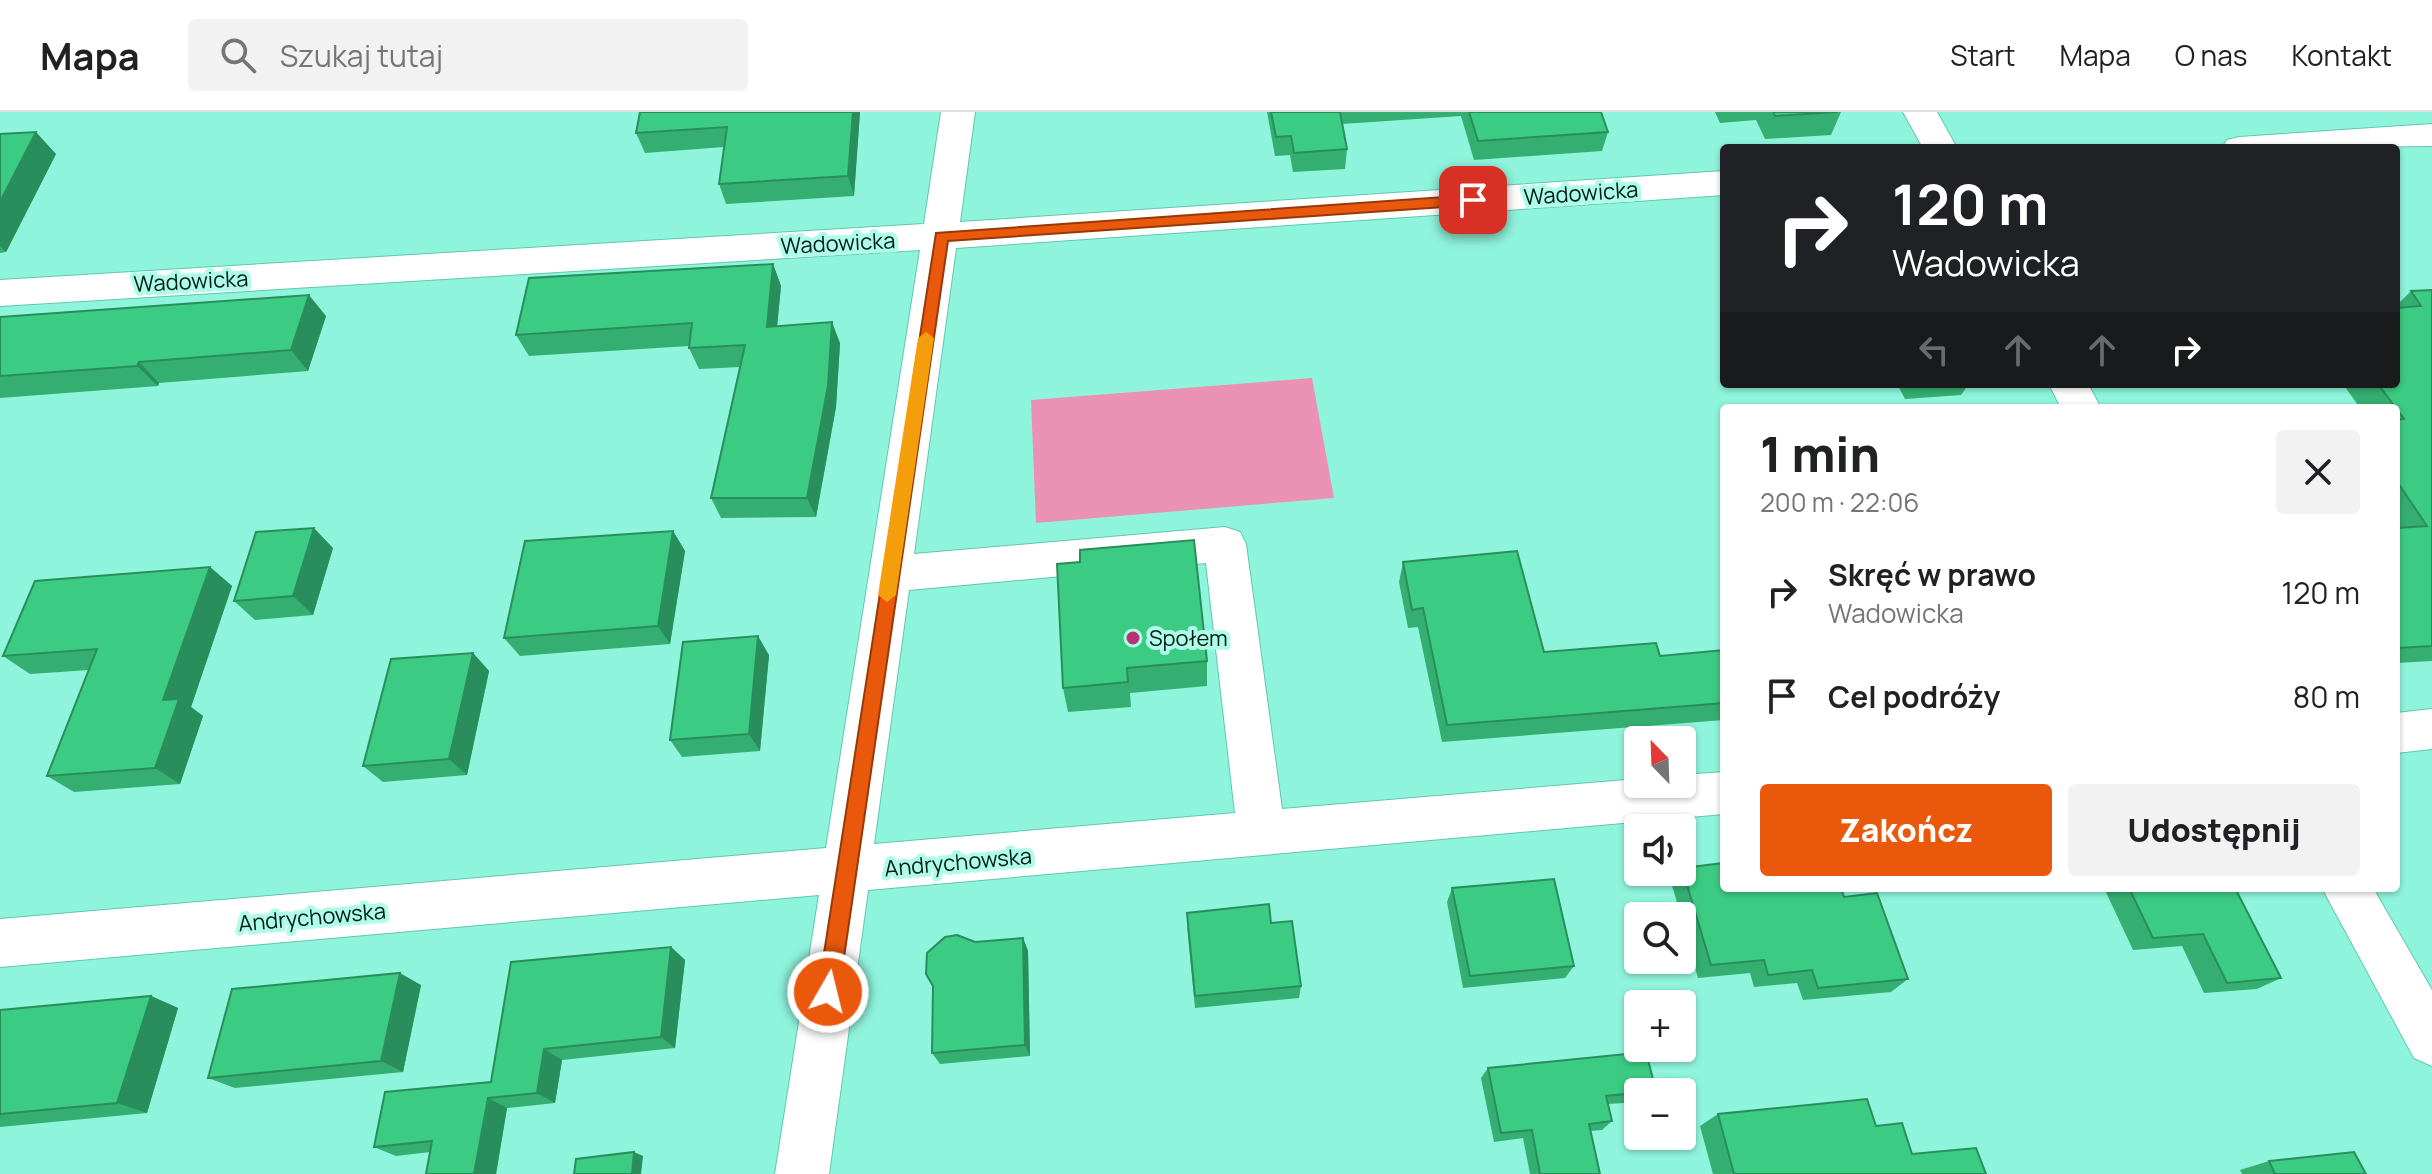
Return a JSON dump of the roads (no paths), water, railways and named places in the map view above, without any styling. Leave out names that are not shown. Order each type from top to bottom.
[{"type":"street","points":[[802,1174],[958,112]]},
{"type":"street","points":[[1920,112],[1938,144]]},
{"type":"street","points":[[2298,144],[2432,135]]},
{"type":"street","name":"Wadowicka","points":[[0,293],[941,236],[1720,183]]},
{"type":"street","points":[[891,573],[990,567],[1225,544],[1261,834]]},
{"type":"street","points":[[2400,733],[2432,729]]},
{"type":"street","name":"Andrychowska","points":[[0,943],[1720,793]]},
{"type":"street","points":[[2348,892],[2432,1040]]},
{"type":"place","name":"Społem","points":[[1133,638]]}]
